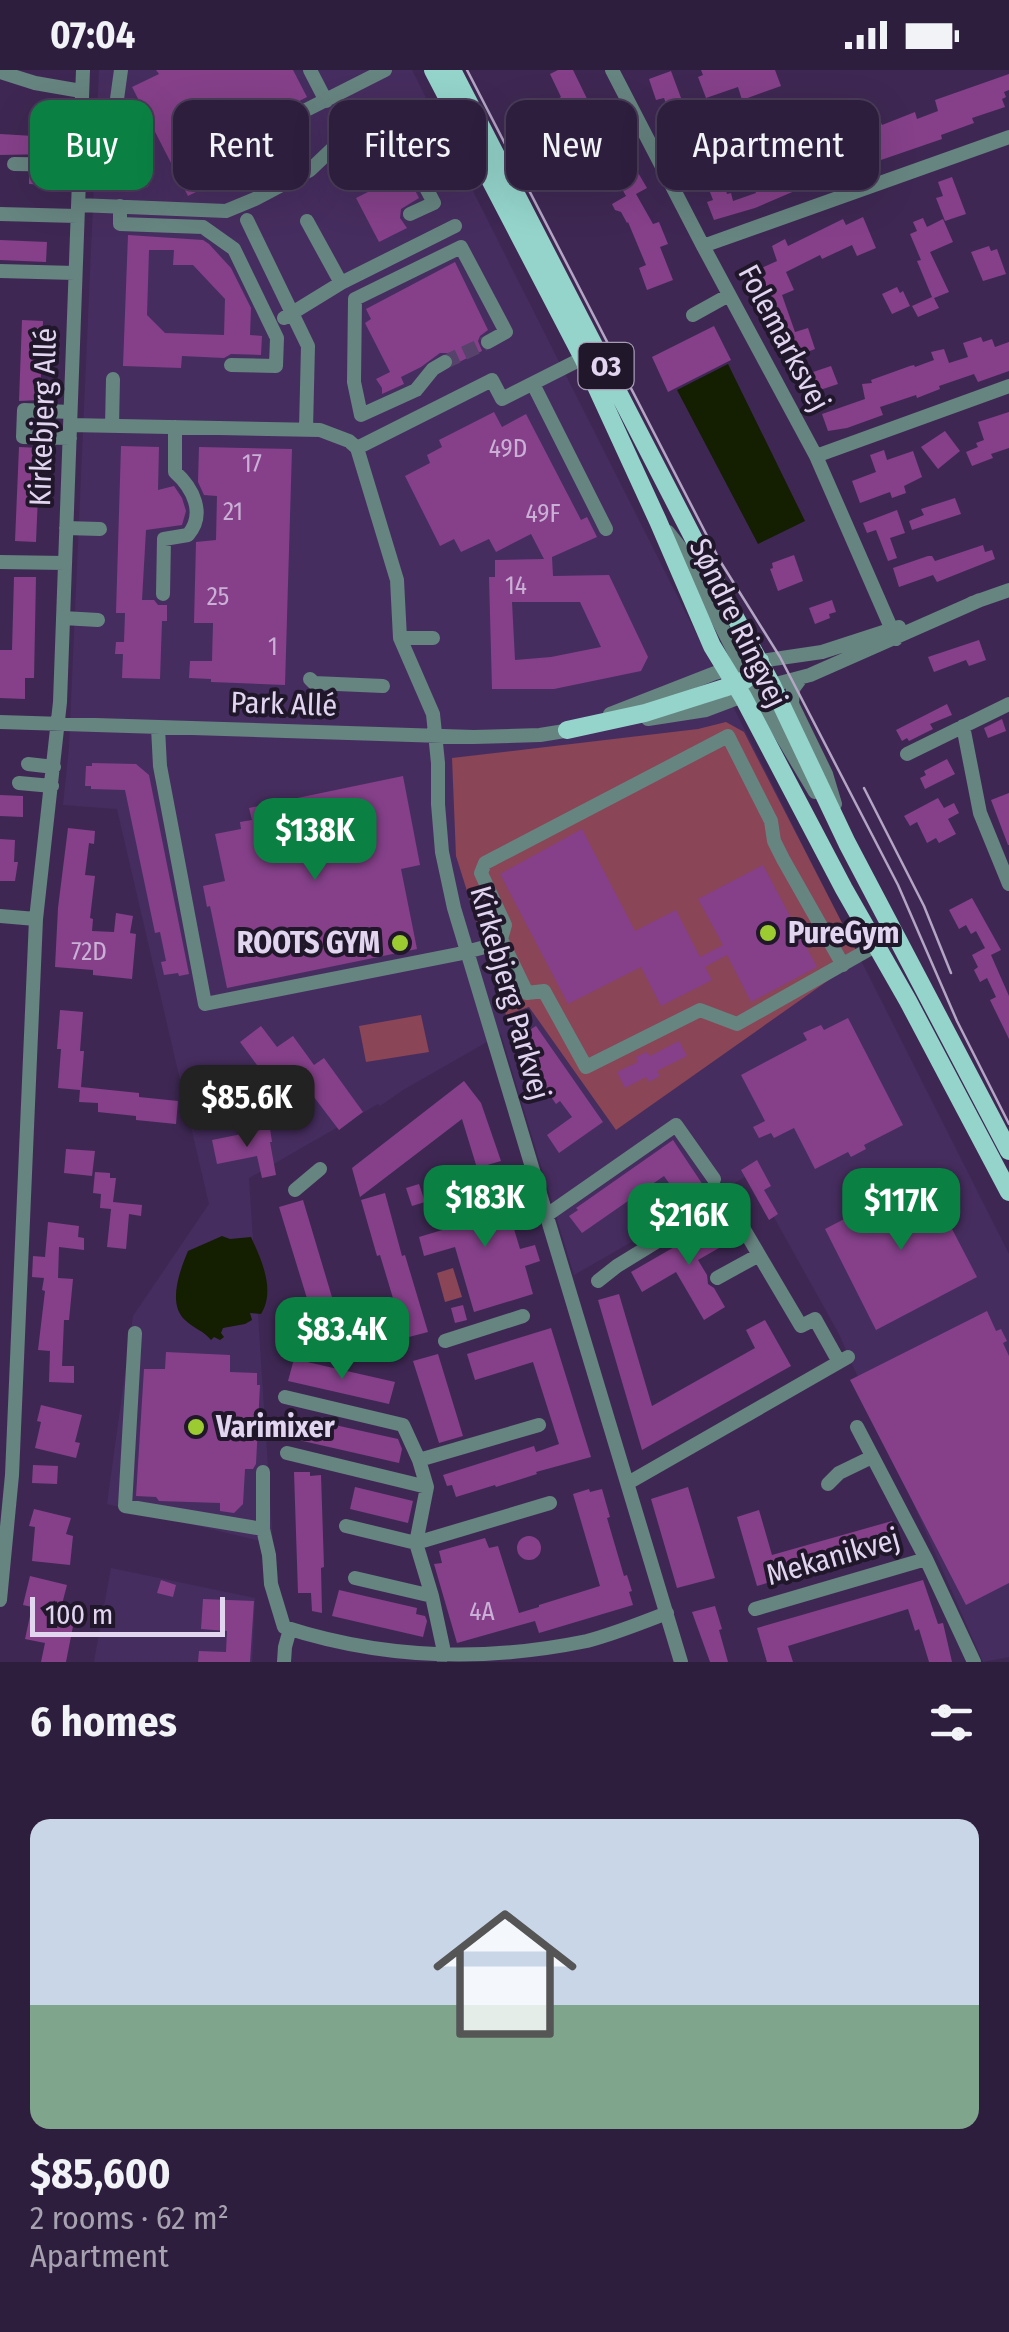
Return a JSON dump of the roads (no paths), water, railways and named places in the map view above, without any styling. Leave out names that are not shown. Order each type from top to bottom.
[{"type":"main road","name":"Søndre Ringvej","points":[[433,70],[582,358],[706,635],[748,678],[847,842],[1009,1151]]},
{"type":"main road","name":"Søndre Ringvej","points":[[452,70],[716,582],[748,678],[875,946],[1009,1192]]},
{"type":"main road","points":[[567,730],[645,712],[748,678]]},
{"type":"street","name":"Kirkebjerg Allé","points":[[81,100],[83,70]]},
{"type":"street","points":[[118,100],[120,70]]},
{"type":"street","points":[[310,70],[326,101]]},
{"type":"street","name":"Folemarksvej","points":[[614,70],[702,246],[816,456],[894,634]]},
{"type":"street","points":[[309,109],[379,71]]},
{"type":"street","points":[[3,79],[81,91]]},
{"type":"street","points":[[0,214],[120,206],[226,211],[310,170],[353,129],[387,113],[434,203],[410,214]]},
{"type":"street","points":[[702,246],[1009,136]]},
{"type":"street","points":[[14,164],[30,166]]},
{"type":"street","name":"Kirkebjerg Allé","points":[[0,1600],[7,1544],[7,1427],[36,919],[58,724],[79,190]]},
{"type":"street","points":[[120,206],[120,224],[203,226],[234,249],[277,338],[276,366],[231,365]]},
{"type":"street","points":[[247,220],[308,346],[306,429]]},
{"type":"street","points":[[307,221],[341,283]]},
{"type":"street","points":[[272,326],[341,283],[455,226]]},
{"type":"street","points":[[433,638],[400,638],[397,580],[352,445],[361,416],[354,382],[355,299],[461,247],[506,332],[488,342]]},
{"type":"street","points":[[0,272],[75,273]]},
{"type":"street","points":[[693,314],[729,295]]},
{"type":"street","points":[[352,445],[492,380],[502,399],[582,358]]},
{"type":"street","points":[[361,416],[416,390],[433,369],[445,362]]},
{"type":"street","points":[[112,426],[113,379]]},
{"type":"street","points":[[533,384],[606,528]]},
{"type":"street","points":[[816,456],[1009,386]]},
{"type":"street","points":[[70,425],[306,429],[328,432],[352,445]]},
{"type":"street","points":[[163,594],[164,539],[188,535],[197,516],[190,488],[174,472],[175,427]]},
{"type":"street","points":[[66,528],[100,530]]},
{"type":"street","points":[[0,562],[65,564]]},
{"type":"street","points":[[748,678],[802,677],[894,634],[1009,590]]},
{"type":"street","points":[[63,618],[98,620]]},
{"type":"street","points":[[748,678],[822,652],[894,634]]},
{"type":"street","name":"Kirkebjerg Parkvej","points":[[400,638],[433,714],[442,852],[454,908],[681,1662]]},
{"type":"street","points":[[802,677],[792,689],[792,704],[826,774],[847,842]]},
{"type":"street","points":[[310,679],[314,683],[382,686]]},
{"type":"street","points":[[908,754],[1009,704]]},
{"type":"street","name":"Park Allé","points":[[0,722],[436,736],[521,736],[567,730]]},
{"type":"street","points":[[963,726],[980,813],[1009,884]]},
{"type":"street","points":[[158,728],[161,772],[205,1004],[485,947],[500,939],[505,925],[481,873],[486,863],[728,736],[770,822],[783,859],[843,965]]},
{"type":"street","points":[[28,764],[54,767]]},
{"type":"street","points":[[19,784],[52,786]]},
{"type":"street","points":[[0,916],[36,919]]},
{"type":"street","points":[[500,939],[527,993],[544,991],[586,1067],[700,1010],[737,1024],[875,946]]},
{"type":"street","points":[[547,1215],[676,1124],[714,1179]]},
{"type":"street","points":[[295,1190],[320,1169]]},
{"type":"street","points":[[598,1280],[726,1199],[801,1326],[815,1319],[844,1360],[628,1484]]},
{"type":"street","points":[[718,1278],[759,1254]]},
{"type":"street","points":[[445,1342],[523,1316]]},
{"type":"street","points":[[135,1333],[125,1506],[263,1529]]},
{"type":"street","points":[[285,1397],[403,1425],[427,1487],[416,1543],[444,1647],[442,1657]]},
{"type":"street","points":[[418,1460],[539,1425]]},
{"type":"street","name":"Mekanikvej","points":[[857,1427],[974,1662]]},
{"type":"street","points":[[287,1453],[427,1487]]},
{"type":"street","points":[[828,1484],[839,1473],[872,1457]]},
{"type":"street","points":[[263,1472],[263,1529],[271,1584],[284,1627],[351,1646],[463,1660],[531,1653],[591,1640],[667,1613]]},
{"type":"street","points":[[346,1526],[416,1543],[550,1503]]},
{"type":"street","name":"Mekanikvej","points":[[755,1609],[926,1559]]},
{"type":"street","points":[[354,1578],[432,1596]]},
{"type":"street","points":[[284,1662],[290,1629]]},
{"type":"tunnel","points":[[445,362],[488,342]]},
{"type":"tram line","points":[[467,70],[720,561],[780,657],[898,885],[957,1021],[1009,1124]]},
{"type":"tram line","points":[[864,788],[924,906],[951,973]]},
{"type":"place","name":"PureGym","points":[[768,933]]},
{"type":"place","name":"ROOTS GYM","points":[[400,943]]},
{"type":"place","name":"Varimixer","points":[[196,1427]]}]
